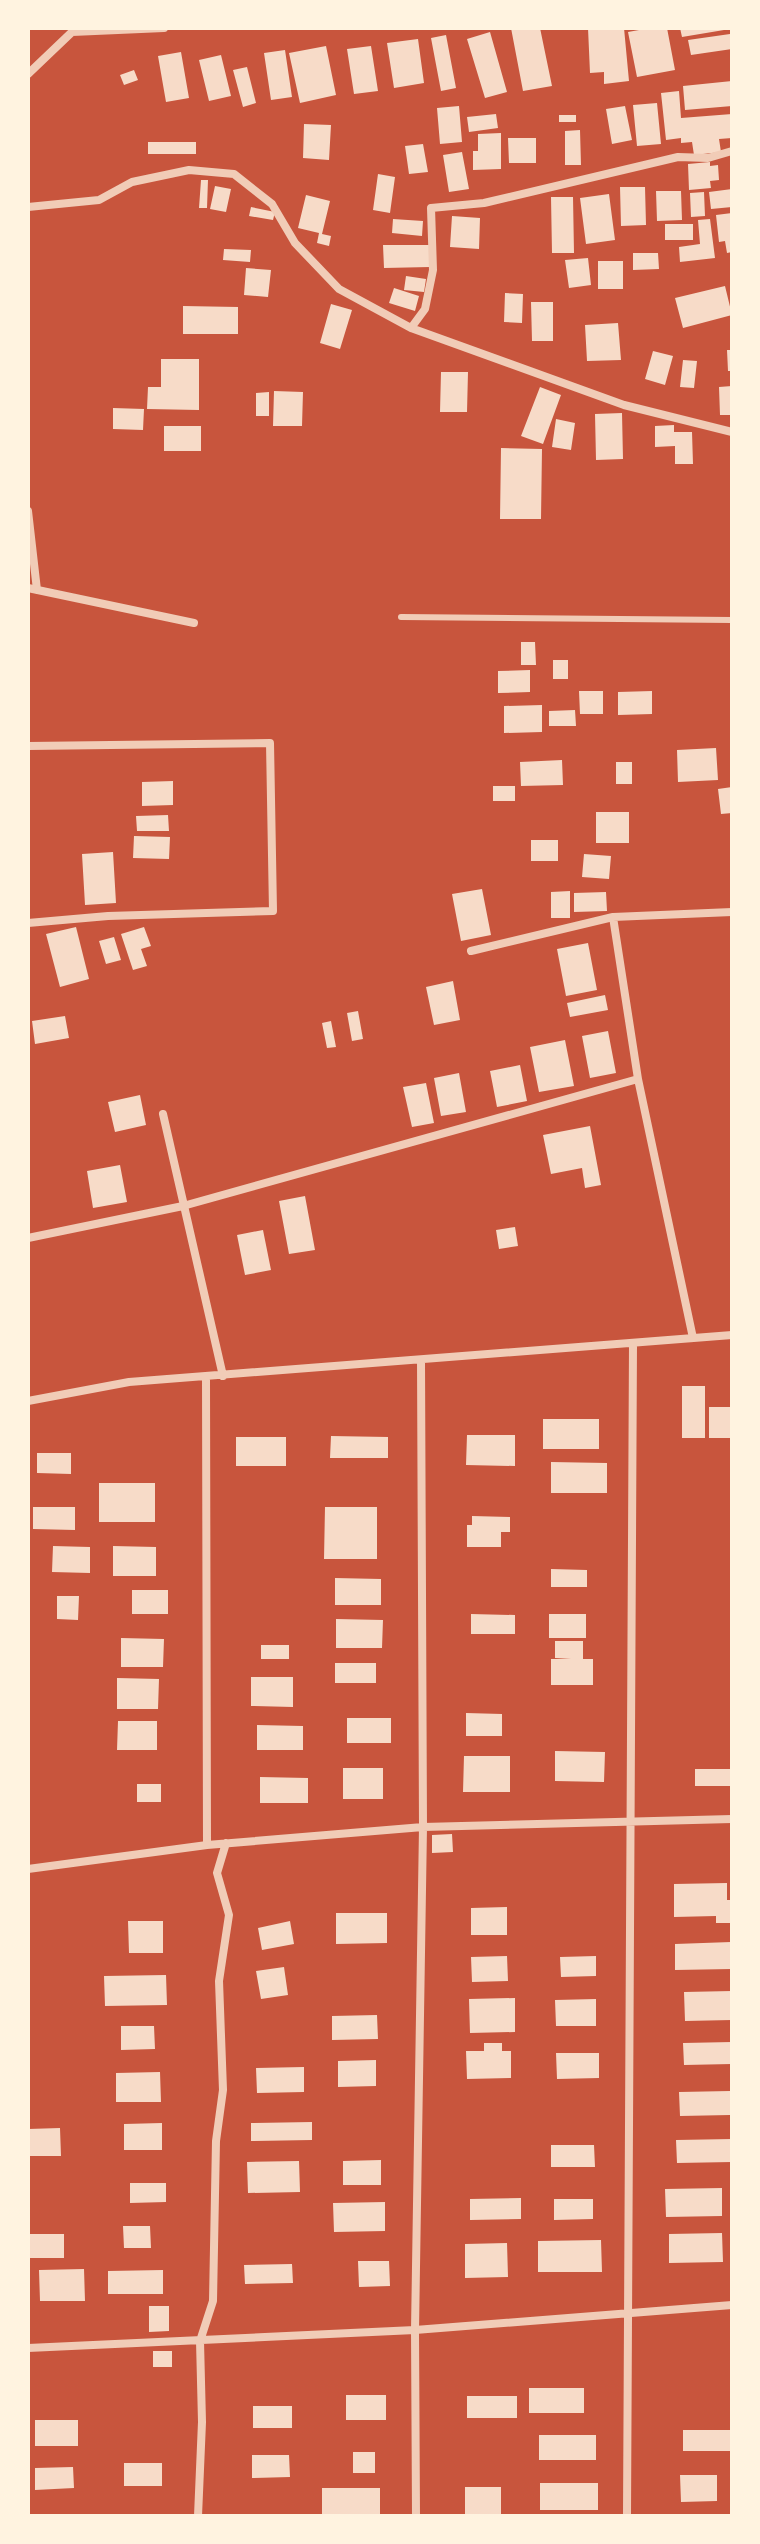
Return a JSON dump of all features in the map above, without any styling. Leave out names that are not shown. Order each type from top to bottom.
[{"type":"street","points":[[28,74],[72,32],[164,28]]},
{"type":"street","points":[[411,328],[425,309],[433,270],[431,208],[484,203],[678,157],[708,158],[732,151]]},
{"type":"street","points":[[28,207],[99,200],[132,182],[189,170],[234,174],[272,204],[295,243],[339,289],[411,328],[624,405],[732,432]]},
{"type":"street","points":[[28,511],[32,589],[194,623]]},
{"type":"street","points":[[28,746],[270,743],[273,911],[108,916],[28,923]]},
{"type":"street","points":[[471,951],[613,917],[732,912]]},
{"type":"street","points":[[613,917],[638,1079],[693,1338]]},
{"type":"street","points":[[28,1238],[183,1206],[638,1079]]},
{"type":"street","points":[[163,1114],[223,1376]]},
{"type":"street","points":[[28,1401],[129,1382],[732,1335]]},
{"type":"street","points":[[627,2516],[633,1344]]},
{"type":"street","points":[[416,2516],[415,2330],[423,1827],[421,1361]]},
{"type":"street","points":[[206,1377],[207,1845]]},
{"type":"street","points":[[28,1869],[207,1845],[423,1827],[732,1819]]},
{"type":"street","points":[[198,2516],[202,2422],[200,2341],[213,2301],[216,2141],[223,2090],[219,1981],[229,1915],[217,1873],[226,1843]]},
{"type":"street","points":[[28,2348],[415,2330],[732,2305]]},
{"type":"lane","points":[[401,617],[732,620]]},
{"type":"building","points":[[511,28],[540,28],[552,86],[523,91]]},
{"type":"building","points":[[588,28],[624,28],[629,81],[604,84],[604,72],[590,73]]},
{"type":"building","points":[[667,28],[675,70],[637,77],[628,32]]},
{"type":"building","points":[[680,28],[724,28],[724,30],[682,37]]},
{"type":"building","points":[[490,32],[507,92],[485,98],[467,39]]},
{"type":"building","points":[[730,34],[732,49],[691,55],[688,40]]},
{"type":"building","points":[[446,35],[456,88],[441,91],[431,38]]},
{"type":"building","points":[[418,39],[424,83],[394,88],[387,43]]},
{"type":"building","points":[[326,46],[336,95],[300,103],[289,53]]},
{"type":"building","points":[[371,46],[378,91],[354,94],[347,49]]},
{"type":"building","points":[[285,50],[292,97],[271,100],[264,53]]},
{"type":"building","points":[[181,52],[189,98],[166,102],[158,56]]},
{"type":"building","points":[[221,55],[231,96],[209,101],[199,60]]},
{"type":"building","points":[[247,67],[256,103],[243,107],[233,70]]},
{"type":"building","points":[[134,70],[138,80],[124,85],[120,75]]},
{"type":"building","points":[[732,81],[732,106],[685,110],[683,86]]},
{"type":"building","points":[[679,91],[681,118],[732,114],[732,138],[719,139],[721,152],[694,155],[692,142],[681,143],[681,138],[666,140],[661,93]]},
{"type":"building","points":[[657,103],[661,144],[637,146],[633,105]]},
{"type":"building","points":[[459,106],[462,142],[440,144],[437,108]]},
{"type":"building","points":[[625,106],[632,140],[612,144],[606,109]]},
{"type":"building","points":[[496,114],[498,128],[469,132],[467,117]]},
{"type":"building","points":[[559,115],[576,115],[576,122],[559,122]]},
{"type":"building","points":[[304,124],[331,125],[329,160],[303,158]]},
{"type":"building","points":[[580,130],[581,165],[565,165],[565,131]]},
{"type":"building","points":[[501,133],[501,169],[473,170],[473,151],[478,151],[478,134]]},
{"type":"building","points":[[508,138],[536,138],[536,163],[509,163]]},
{"type":"building","points":[[148,142],[196,142],[196,154],[148,154]]},
{"type":"building","points":[[423,144],[428,172],[409,174],[405,146]]},
{"type":"building","points":[[462,152],[469,189],[449,192],[443,155]]},
{"type":"building","points":[[710,162],[710,166],[718,165],[719,180],[710,181],[711,188],[689,190],[688,164]]},
{"type":"building","points":[[378,174],[395,177],[390,213],[373,210]]},
{"type":"building","points":[[201,180],[208,180],[207,208],[199,208]]},
{"type":"building","points":[[215,186],[231,189],[226,212],[210,209]]},
{"type":"building","points":[[620,187],[645,187],[646,225],[621,226]]},
{"type":"building","points":[[732,189],[732,207],[711,209],[709,192]]},
{"type":"building","points":[[656,191],[681,191],[682,220],[657,221]]},
{"type":"building","points":[[704,192],[705,216],[691,217],[690,193]]},
{"type":"building","points":[[609,194],[615,240],[586,244],[580,198]]},
{"type":"building","points":[[306,195],[330,201],[322,234],[331,236],[329,246],[317,243],[319,233],[298,228]]},
{"type":"building","points":[[551,197],[573,197],[574,253],[552,253]]},
{"type":"building","points":[[251,207],[275,212],[273,220],[249,216]]},
{"type":"building","points":[[732,213],[732,252],[727,253],[725,241],[719,242],[716,215]]},
{"type":"building","points":[[452,216],[480,218],[479,249],[450,247]]},
{"type":"building","points":[[393,219],[423,221],[422,236],[392,233]]},
{"type":"building","points":[[710,219],[715,258],[680,262],[679,247],[700,244],[698,220]]},
{"type":"building","points":[[665,224],[693,224],[693,240],[665,240]]},
{"type":"building","points":[[383,245],[430,245],[430,267],[384,268]]},
{"type":"building","points":[[224,249],[251,250],[250,262],[223,260]]},
{"type":"building","points":[[633,253],[658,253],[659,269],[633,270]]},
{"type":"building","points":[[588,258],[591,285],[569,288],[565,260]]},
{"type":"building","points":[[598,261],[623,261],[623,289],[598,289]]},
{"type":"building","points":[[246,268],[271,270],[268,297],[244,295]]},
{"type":"building","points":[[406,276],[426,279],[424,292],[404,290]]},
{"type":"building","points":[[725,286],[732,315],[683,328],[675,298]]},
{"type":"building","points":[[394,288],[419,296],[415,311],[389,303]]},
{"type":"building","points":[[505,293],[523,294],[522,323],[504,322]]},
{"type":"building","points":[[531,302],[553,302],[553,341],[532,341]]},
{"type":"building","points":[[331,304],[352,310],[340,349],[320,343]]},
{"type":"building","points":[[183,306],[238,307],[238,334],[183,334]]},
{"type":"building","points":[[618,323],[621,360],[587,361],[585,325]]},
{"type":"building","points":[[727,350],[732,350],[732,371],[728,371]]},
{"type":"building","points":[[653,351],[673,356],[665,385],[645,379]]},
{"type":"building","points":[[161,359],[199,359],[199,410],[147,409],[148,387],[161,387]]},
{"type":"building","points":[[683,360],[697,361],[694,388],[680,387]]},
{"type":"building","points":[[441,372],[468,372],[467,412],[440,412]]},
{"type":"building","points":[[732,386],[732,415],[720,415],[719,387]]},
{"type":"building","points":[[540,387],[561,395],[543,444],[521,436]]},
{"type":"building","points":[[274,391],[303,392],[302,426],[273,426]]},
{"type":"building","points":[[269,392],[269,416],[256,416],[256,393]]},
{"type":"building","points":[[113,408],[144,409],[143,430],[113,429]]},
{"type":"building","points":[[622,413],[623,459],[596,460],[595,414]]},
{"type":"building","points":[[556,419],[575,423],[571,450],[552,447]]},
{"type":"building","points":[[674,425],[674,432],[692,432],[693,464],[675,464],[675,446],[655,447],[655,426]]},
{"type":"building","points":[[164,426],[201,426],[201,451],[164,451]]},
{"type":"building","points":[[501,448],[542,449],[541,519],[500,519]]},
{"type":"building","points":[[521,642],[535,642],[536,665],[521,665]]},
{"type":"building","points":[[553,660],[568,660],[568,679],[553,679]]},
{"type":"building","points":[[530,670],[530,692],[498,693],[498,671]]},
{"type":"building","points":[[579,691],[603,691],[603,714],[580,714]]},
{"type":"building","points":[[652,691],[652,714],[618,715],[618,692]]},
{"type":"building","points":[[542,705],[542,732],[504,733],[504,706]]},
{"type":"building","points":[[575,710],[576,726],[549,726],[549,711]]},
{"type":"building","points":[[716,748],[718,780],[678,782],[677,750]]},
{"type":"building","points":[[562,760],[563,785],[521,786],[520,762]]},
{"type":"building","points":[[616,762],[632,762],[632,784],[616,784]]},
{"type":"building","points":[[173,781],[173,805],[142,806],[142,782]]},
{"type":"building","points":[[493,786],[515,786],[515,801],[493,801]]},
{"type":"building","points":[[732,787],[732,813],[721,814],[718,789]]},
{"type":"building","points":[[596,812],[629,812],[629,843],[596,843]]},
{"type":"building","points":[[168,815],[169,831],[137,831],[136,816]]},
{"type":"building","points":[[134,836],[170,837],[169,859],[133,858]]},
{"type":"building","points":[[531,840],[558,840],[558,861],[531,861]]},
{"type":"building","points":[[113,852],[116,903],[85,905],[82,854]]},
{"type":"building","points":[[584,854],[611,856],[609,879],[582,877]]},
{"type":"building","points":[[482,889],[491,935],[461,941],[452,894]]},
{"type":"building","points":[[570,891],[570,918],[551,918],[551,892]]},
{"type":"building","points":[[606,892],[607,911],[574,912],[574,893]]},
{"type":"building","points":[[76,927],[89,979],[60,987],[46,934]]},
{"type":"building","points":[[144,927],[151,946],[141,949],[147,966],[133,970],[121,934]]},
{"type":"building","points":[[114,937],[121,960],[106,964],[99,941]]},
{"type":"building","points":[[588,943],[597,990],[566,996],[557,949]]},
{"type":"building","points":[[453,981],[460,1020],[434,1025],[426,987]]},
{"type":"building","points":[[605,995],[608,1010],[570,1017],[567,1003]]},
{"type":"building","points":[[358,1011],[363,1039],[352,1041],[347,1013]]},
{"type":"building","points":[[65,1016],[69,1038],[35,1044],[32,1021]]},
{"type":"building","points":[[331,1021],[336,1047],[327,1048],[322,1023]]},
{"type":"building","points":[[608,1031],[616,1073],[590,1078],[582,1036]]},
{"type":"building","points":[[565,1040],[574,1086],[539,1092],[530,1047]]},
{"type":"building","points":[[520,1065],[527,1101],[497,1107],[490,1071]]},
{"type":"building","points":[[459,1073],[466,1112],[441,1116],[434,1078]]},
{"type":"building","points":[[426,1083],[434,1123],[412,1127],[403,1087]]},
{"type":"building","points":[[140,1095],[146,1125],[115,1132],[108,1102]]},
{"type":"building","points":[[590,1126],[601,1185],[585,1188],[582,1168],[551,1174],[543,1135]]},
{"type":"building","points":[[120,1165],[127,1202],[93,1208],[87,1171]]},
{"type":"building","points":[[305,1196],[315,1250],[289,1254],[279,1201]]},
{"type":"building","points":[[515,1227],[518,1246],[499,1249],[496,1230]]},
{"type":"building","points":[[263,1230],[271,1270],[245,1275],[237,1235]]},
{"type":"building","points":[[682,1386],[705,1386],[705,1438],[682,1438]]},
{"type":"building","points":[[709,1407],[732,1407],[732,1438],[709,1438]]},
{"type":"building","points":[[543,1419],[599,1419],[599,1449],[543,1449]]},
{"type":"building","points":[[467,1435],[515,1435],[515,1466],[466,1465]]},
{"type":"building","points":[[331,1436],[388,1437],[388,1458],[330,1458]]},
{"type":"building","points":[[236,1437],[286,1437],[286,1466],[236,1466]]},
{"type":"building","points":[[37,1453],[71,1453],[71,1474],[37,1473]]},
{"type":"building","points":[[551,1462],[607,1463],[607,1493],[551,1493]]},
{"type":"building","points":[[99,1483],[155,1483],[155,1522],[99,1522]]},
{"type":"building","points":[[33,1507],[75,1507],[75,1530],[33,1529]]},
{"type":"building","points":[[325,1507],[377,1507],[377,1559],[324,1559]]},
{"type":"building","points":[[472,1516],[510,1517],[510,1532],[501,1532],[501,1547],[467,1547],[467,1525],[472,1525]]},
{"type":"building","points":[[53,1546],[90,1547],[90,1573],[52,1572]]},
{"type":"building","points":[[113,1546],[156,1547],[156,1576],[113,1576]]},
{"type":"building","points":[[551,1569],[587,1570],[587,1587],[551,1587]]},
{"type":"building","points":[[335,1578],[381,1579],[381,1605],[335,1605]]},
{"type":"building","points":[[132,1590],[168,1590],[168,1614],[132,1614]]},
{"type":"building","points":[[57,1596],[79,1596],[78,1620],[57,1619]]},
{"type":"building","points":[[471,1614],[515,1615],[515,1634],[471,1634]]},
{"type":"building","points":[[549,1614],[586,1614],[586,1638],[549,1638]]},
{"type":"building","points":[[336,1619],[383,1620],[382,1648],[336,1648]]},
{"type":"building","points":[[121,1638],[164,1639],[163,1667],[121,1667]]},
{"type":"building","points":[[555,1641],[583,1641],[583,1659],[593,1659],[593,1685],[551,1685],[551,1659],[571,1659],[555,1658]]},
{"type":"building","points":[[261,1645],[289,1645],[289,1659],[261,1659]]},
{"type":"building","points":[[335,1663],[376,1663],[376,1683],[335,1683]]},
{"type":"building","points":[[251,1677],[293,1677],[293,1707],[251,1706]]},
{"type":"building","points":[[117,1678],[159,1679],[158,1709],[117,1709]]},
{"type":"building","points":[[466,1713],[502,1714],[502,1736],[466,1736]]},
{"type":"building","points":[[347,1718],[391,1718],[391,1743],[347,1743]]},
{"type":"building","points":[[118,1721],[157,1721],[157,1750],[117,1750]]},
{"type":"building","points":[[257,1725],[303,1726],[303,1750],[257,1750]]},
{"type":"building","points":[[555,1751],[605,1752],[604,1782],[555,1781]]},
{"type":"building","points":[[464,1756],[510,1756],[510,1792],[463,1792]]},
{"type":"building","points":[[343,1768],[383,1768],[383,1799],[343,1799]]},
{"type":"building","points":[[695,1769],[732,1769],[732,1786],[695,1786]]},
{"type":"building","points":[[260,1777],[308,1778],[308,1803],[260,1803]]},
{"type":"building","points":[[137,1784],[161,1784],[161,1802],[137,1802]]},
{"type":"building","points":[[452,1834],[453,1852],[432,1853],[432,1835]]},
{"type":"building","points":[[727,1883],[727,1900],[732,1900],[732,1923],[716,1923],[716,1916],[674,1917],[674,1884]]},
{"type":"building","points":[[507,1907],[507,1935],[471,1935],[471,1908]]},
{"type":"building","points":[[336,1913],[387,1913],[387,1943],[336,1944]]},
{"type":"building","points":[[128,1921],[163,1921],[163,1953],[129,1953]]},
{"type":"building","points":[[290,1921],[294,1944],[262,1950],[258,1928]]},
{"type":"building","points":[[731,1942],[732,1969],[675,1970],[675,1944]]},
{"type":"building","points":[[507,1956],[508,1981],[472,1982],[471,1957]]},
{"type":"building","points":[[596,1956],[596,1976],[561,1977],[560,1957]]},
{"type":"building","points":[[284,1967],[288,1995],[261,1999],[256,1971]]},
{"type":"building","points":[[166,1975],[167,2005],[105,2006],[104,1976]]},
{"type":"building","points":[[732,1991],[732,2020],[685,2021],[684,1992]]},
{"type":"building","points":[[515,1998],[515,2032],[470,2033],[469,1999]]},
{"type":"building","points":[[596,1999],[596,2026],[556,2026],[555,2000]]},
{"type":"building","points":[[377,2015],[378,2039],[332,2040],[332,2016]]},
{"type":"building","points":[[121,2026],[154,2026],[155,2049],[121,2050]]},
{"type":"building","points":[[732,2042],[732,2064],[684,2065],[683,2043]]},
{"type":"building","points":[[484,2043],[502,2043],[502,2051],[511,2051],[511,2078],[467,2079],[466,2051],[484,2051]]},
{"type":"building","points":[[556,2053],[599,2053],[599,2078],[557,2079]]},
{"type":"building","points":[[376,2060],[376,2086],[338,2087],[338,2061]]},
{"type":"building","points":[[304,2067],[304,2092],[257,2093],[256,2068]]},
{"type":"building","points":[[160,2072],[161,2102],[116,2102],[116,2073]]},
{"type":"building","points":[[730,2091],[730,2115],[680,2116],[679,2092]]},
{"type":"building","points":[[312,2122],[312,2140],[251,2141],[251,2123]]},
{"type":"building","points":[[162,2123],[162,2150],[124,2150],[124,2124]]},
{"type":"building","points":[[60,2128],[61,2156],[28,2156],[28,2129]]},
{"type":"building","points":[[732,2139],[732,2162],[677,2163],[676,2140]]},
{"type":"building","points":[[551,2145],[594,2145],[595,2167],[551,2167]]},
{"type":"building","points":[[381,2160],[381,2185],[343,2185],[343,2161]]},
{"type":"building","points":[[299,2161],[300,2192],[248,2193],[247,2162]]},
{"type":"building","points":[[130,2183],[166,2183],[166,2202],[130,2203]]},
{"type":"building","points":[[722,2188],[722,2216],[666,2217],[665,2189]]},
{"type":"building","points":[[521,2198],[521,2219],[470,2220],[470,2199]]},
{"type":"building","points":[[554,2199],[593,2199],[593,2219],[554,2220]]},
{"type":"building","points":[[385,2202],[385,2231],[334,2232],[333,2203]]},
{"type":"building","points":[[123,2226],[150,2226],[151,2248],[124,2248]]},
{"type":"building","points":[[722,2233],[723,2262],[669,2263],[669,2234]]},
{"type":"building","points":[[30,2234],[64,2234],[64,2258],[30,2258]]},
{"type":"building","points":[[601,2240],[602,2272],[538,2272],[538,2241]]},
{"type":"building","points":[[507,2243],[508,2277],[465,2278],[465,2244]]},
{"type":"building","points":[[358,2261],[389,2261],[390,2286],[359,2287]]},
{"type":"building","points":[[292,2264],[293,2283],[245,2284],[244,2265]]},
{"type":"building","points":[[84,2269],[85,2301],[40,2301],[39,2270]]},
{"type":"building","points":[[163,2270],[163,2294],[108,2294],[108,2271]]},
{"type":"building","points":[[149,2306],[169,2306],[169,2331],[149,2332]]},
{"type":"building","points":[[153,2351],[172,2351],[172,2367],[153,2367]]},
{"type":"building","points":[[529,2388],[584,2388],[584,2413],[529,2413]]},
{"type":"building","points":[[346,2395],[386,2395],[386,2420],[346,2420]]},
{"type":"building","points":[[467,2396],[517,2396],[517,2418],[467,2418]]},
{"type":"building","points":[[253,2406],[292,2406],[292,2428],[253,2428]]},
{"type":"building","points":[[35,2420],[78,2420],[78,2446],[35,2446]]},
{"type":"building","points":[[683,2430],[732,2430],[732,2451],[683,2451]]},
{"type":"building","points":[[539,2435],[596,2435],[596,2460],[539,2460]]},
{"type":"building","points":[[353,2452],[375,2452],[375,2473],[353,2473]]},
{"type":"building","points":[[252,2455],[289,2455],[290,2477],[252,2478]]},
{"type":"building","points":[[124,2463],[162,2463],[162,2486],[124,2486]]},
{"type":"building","points":[[73,2467],[74,2488],[35,2490],[35,2468]]},
{"type":"building","points":[[680,2475],[717,2475],[717,2501],[681,2502]]},
{"type":"building","points":[[540,2483],[598,2483],[598,2510],[540,2510]]},
{"type":"building","points":[[465,2487],[501,2487],[501,2515],[465,2515]]},
{"type":"building","points":[[322,2488],[380,2488],[380,2516],[322,2516]]}]
